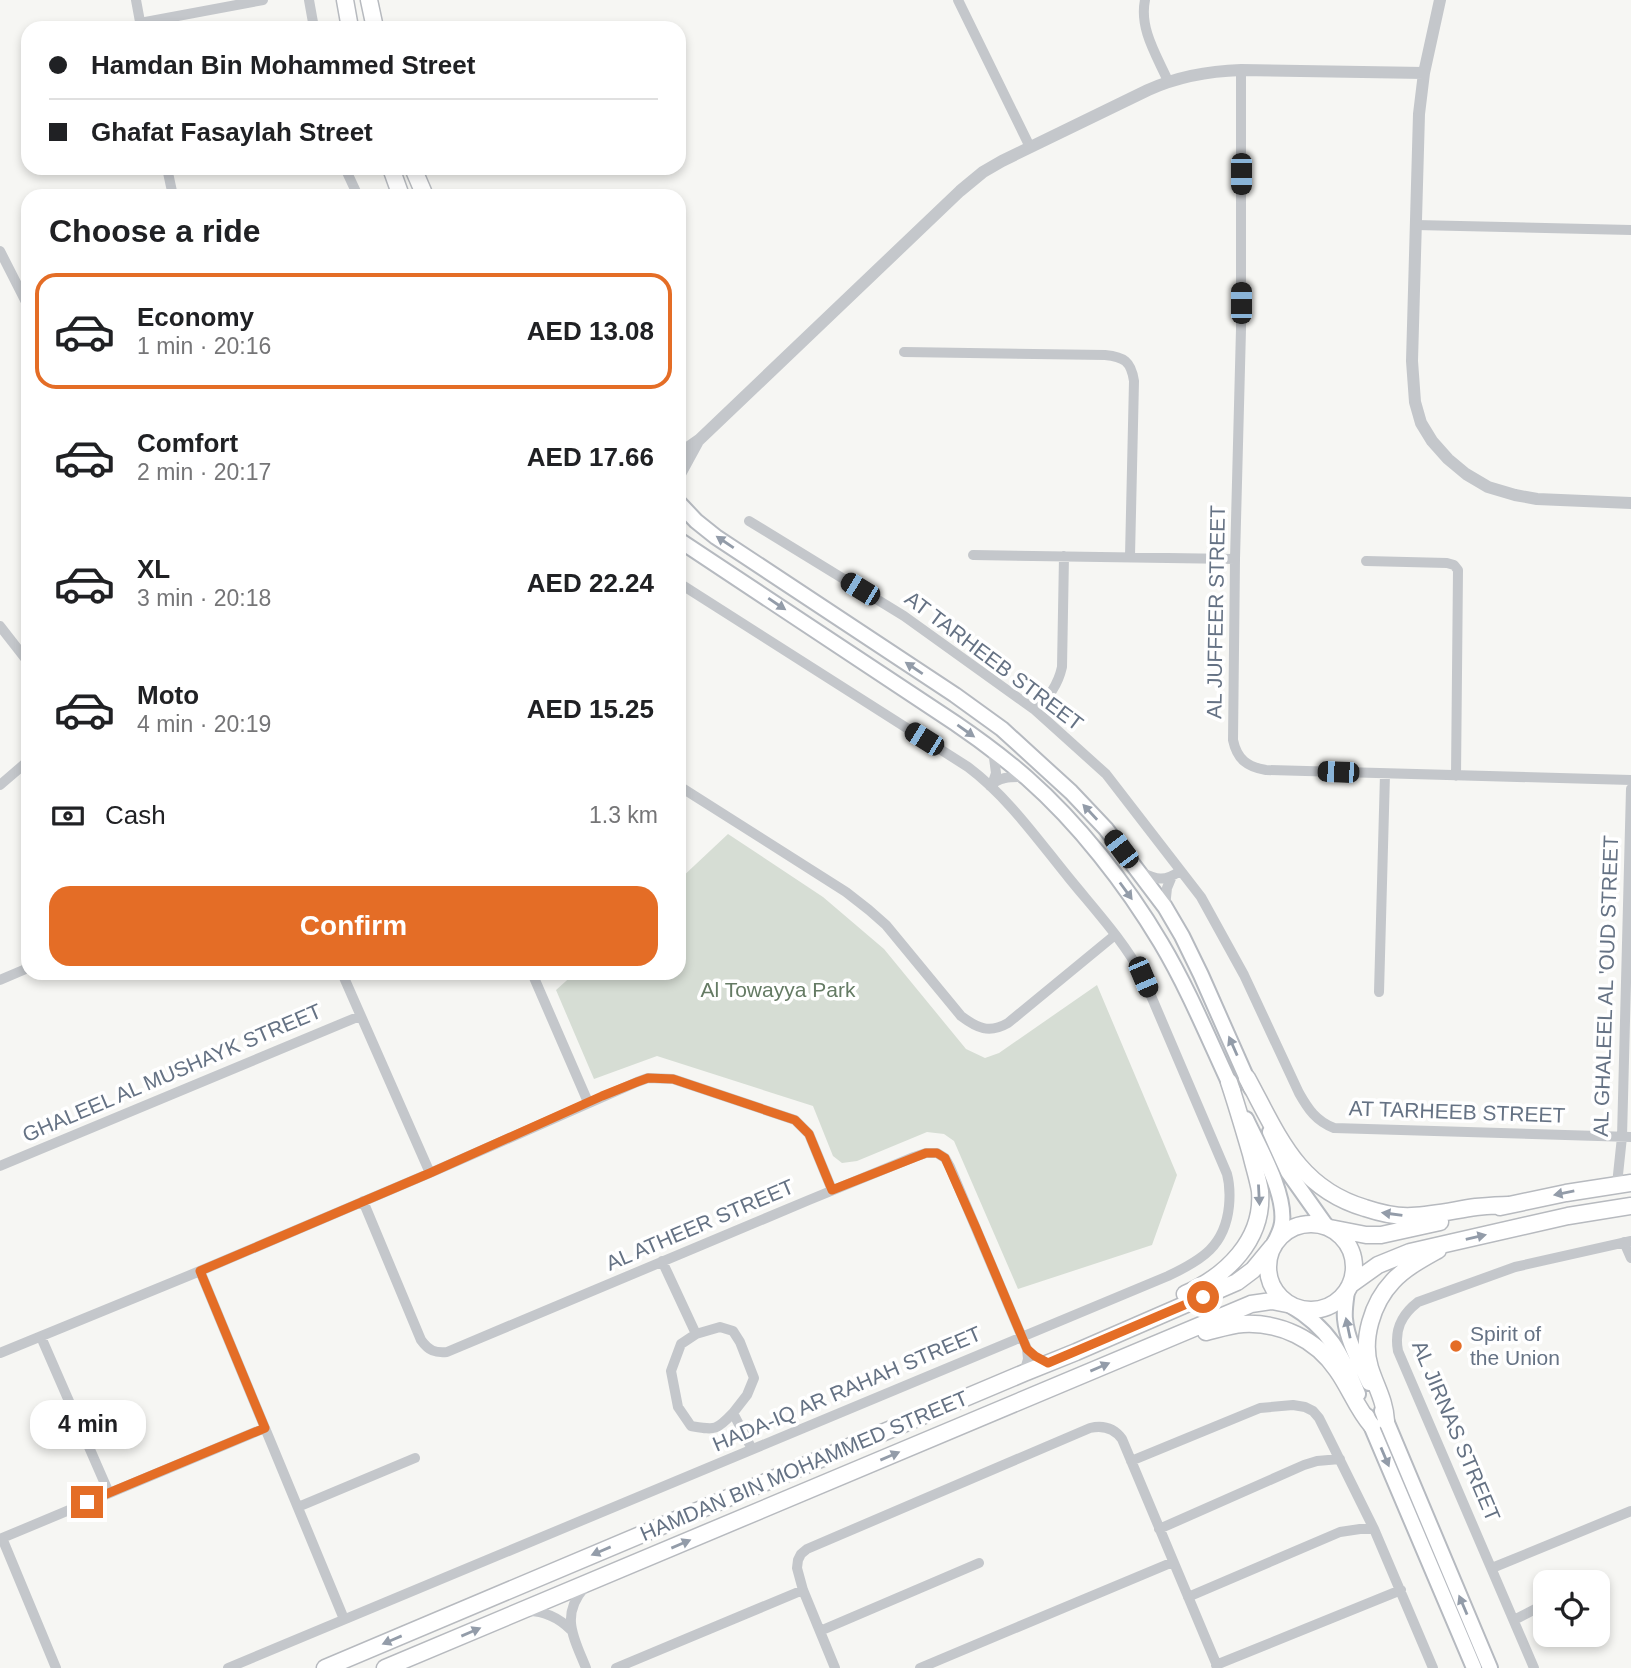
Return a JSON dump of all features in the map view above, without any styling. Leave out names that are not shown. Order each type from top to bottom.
[{"type":"main road","points":[[345,0],[349,21]]},
{"type":"main road","points":[[369,0],[373,21]]},
{"type":"main road","points":[[686,511],[716,537],[956,695],[1002,729],[1080,801],[1106,829],[1165,907],[1202,975],[1288,1172],[1328,1227],[1342,1237],[1351,1250],[1354,1265],[1345,1318],[1347,1328],[1379,1423],[1474,1668]]},
{"type":"main road","points":[[686,545],[993,750],[1027,777],[1071,822],[1146,919],[1186,988],[1278,1191],[1282,1220],[1267,1262],[1269,1278],[1276,1292],[1321,1328],[1340,1353],[1379,1423],[1490,1668]]},
{"type":"main road","points":[[1247,1078],[1285,1149],[1314,1182],[1347,1203],[1392,1216],[1409,1217],[1508,1205]]},
{"type":"main road","points":[[1128,1329],[1157,1307],[1194,1291],[1212,1279],[1240,1255],[1249,1241],[1259,1205],[1257,1175],[1229,1082]]},
{"type":"main road","points":[[1273,1246],[1282,1234],[1294,1227],[1314,1224],[1381,1236],[1508,1205],[1624,1184]]},
{"type":"main road","points":[[1289,1305],[1312,1310],[1333,1304],[1349,1288],[1384,1262],[1410,1252],[1568,1216],[1631,1206]]},
{"type":"main road","points":[[1379,1423],[1384,1404],[1367,1356],[1368,1332],[1372,1318],[1382,1295],[1392,1282],[1451,1242]]},
{"type":"main road","name":"HAMDAN BIN MOHAMMED STREET","points":[[325,1668],[1237,1282],[1253,1270],[1273,1246]]},
{"type":"main road","name":"HAMDAN BIN MOHAMMED STREET","points":[[385,1668],[1251,1304],[1272,1301],[1289,1305]]},
{"type":"main road","points":[[1133,1353],[1231,1326],[1262,1325],[1286,1330],[1308,1341],[1329,1359],[1361,1413],[1379,1423]]},
{"type":"street","points":[[136,0],[140,21]]},
{"type":"street","points":[[160,21],[262,0]]},
{"type":"street","points":[[309,0],[313,21]]},
{"type":"street","points":[[958,0],[1030,147]]},
{"type":"street","points":[[1145,0],[1145,26],[1168,81]]},
{"type":"street","points":[[1440,0],[1424,73],[1419,114],[1413,384],[1422,423],[1432,441],[1448,459],[1488,487],[1536,499],[1631,503]]},
{"type":"street","points":[[686,449],[798,347],[960,191],[984,172],[1030,147],[1168,81],[1216,70],[1424,73]]},
{"type":"street","name":"AL JUFFEER STREET","points":[[1241,70],[1241,330],[1233,740],[1236,750],[1247,765],[1266,770],[1631,780]]},
{"type":"street","points":[[1416,225],[1631,230]]},
{"type":"street","points":[[0,251],[21,292]]},
{"type":"street","points":[[904,352],[1105,355],[1128,362],[1134,381],[1130,556]]},
{"type":"street","points":[[686,463],[699,440]]},
{"type":"street","name":"AT TARHEEB STREET","points":[[749,522],[904,616],[1035,710],[1107,774],[1176,874],[1201,897],[1244,975],[1307,1109],[1320,1121],[1334,1128],[1626,1137]]},
{"type":"street","points":[[972,555],[1235,559]]},
{"type":"street","points":[[1035,710],[1047,699],[1060,678],[1064,556]]},
{"type":"street","points":[[1366,561],[1447,563],[1458,570],[1456,776]]},
{"type":"street","name":"HADA-IQ AR RAHAH STREET","points":[[228,1668],[1184,1268],[1200,1259],[1223,1234],[1230,1195],[1227,1174],[1143,977],[1115,935],[992,784],[686,587]]},
{"type":"street","points":[[0,626],[21,653]]},
{"type":"street","points":[[992,784],[996,774],[993,750]]},
{"type":"street","points":[[0,785],[21,767]]},
{"type":"street","points":[[1379,992],[1385,774]]},
{"type":"street","points":[[992,784],[1010,777],[1027,777]]},
{"type":"street","name":"AL GHALEEL AL 'OUD STREET","points":[[1624,1184],[1631,789]]},
{"type":"street","points":[[686,790],[846,892],[869,910],[886,925],[961,1016],[976,1027],[999,1028],[1008,1023],[1115,935]]},
{"type":"street","points":[[1138,871],[1164,880],[1176,874]]},
{"type":"street","points":[[1165,907],[1167,888],[1176,874]]},
{"type":"street","points":[[0,980],[21,971]]},
{"type":"street","points":[[345,980],[430,1173]]},
{"type":"street","points":[[534,980],[588,1102]]},
{"type":"street","name":"GHALEEL AL MUSHAYK STREET","points":[[0,1166],[360,1016]]},
{"type":"street","points":[[0,1353],[200,1271],[648,1078],[673,1079],[795,1120],[809,1134],[832,1190]]},
{"type":"street","name":"AL ATHEER STREET","points":[[363,1201],[421,1340],[428,1349],[438,1353],[447,1352],[832,1190],[926,1153],[937,1153],[945,1158],[1027,1349],[1028,1359],[1024,1373]]},
{"type":"street","points":[[1628,1242],[1631,1258]]},
{"type":"street","name":"AL JIRNAS STREET","points":[[1534,1668],[1398,1351],[1396,1342],[1399,1325],[1418,1302],[1493,1273],[1628,1242]]},
{"type":"street","points":[[662,1261],[696,1334]]},
{"type":"street","points":[[200,1271],[344,1619]]},
{"type":"street","points":[[720,1327],[733,1331],[740,1342],[754,1378],[747,1395],[733,1413],[721,1426],[711,1429],[691,1426],[678,1407],[671,1371],[681,1344],[696,1334],[720,1327]]},
{"type":"street","points":[[41,1337],[109,1493]]},
{"type":"street","points":[[1027,1349],[1048,1363]]},
{"type":"street","points":[[1131,1461],[1252,1410],[1293,1405],[1305,1407],[1316,1414],[1374,1529],[1432,1668]]},
{"type":"street","points":[[733,1413],[752,1449]]},
{"type":"street","points":[[56,1668],[1,1538],[265,1428]]},
{"type":"street","points":[[833,1667],[797,1568],[798,1560],[807,1549],[1090,1428],[1113,1430],[1122,1439],[1217,1666],[1401,1590]]},
{"type":"street","points":[[298,1507],[415,1458]]},
{"type":"street","points":[[1159,1529],[1304,1465],[1340,1459]]},
{"type":"street","points":[[1492,1569],[1631,1511]]},
{"type":"street","points":[[1188,1597],[1340,1532],[1374,1529]]},
{"type":"street","points":[[920,1668],[1173,1562]]},
{"type":"street","points":[[820,1631],[979,1563]]},
{"type":"street","points":[[586,1668],[570,1621],[572,1607],[590,1583]]},
{"type":"street","points":[[616,1668],[803,1590]]},
{"type":"street","points":[[1514,1620],[1533,1610]]},
{"type":"street","points":[[520,1612],[532,1611],[554,1616],[571,1630]]},
{"type":"green space","name":"Al Towayya Park","points":[[728,834],[823,897],[884,949],[966,1049],[985,1058],[999,1053],[1097,985],[1177,1175],[1152,1245],[1018,1289],[954,1141],[944,1134],[927,1132],[857,1161],[842,1163],[833,1156],[813,1106],[657,1056],[594,1079],[556,990],[567,980],[686,980],[686,873]]},
{"type":"place","name":"Spirit of the Union","points":[[1456,1346]]},
{"type":"route","points":[[87,1502],[265,1428],[200,1271],[648,1078],[673,1079],[795,1120],[809,1134],[832,1190],[926,1153],[937,1153],[945,1158],[1027,1349],[1048,1363],[1203,1297]]}]
